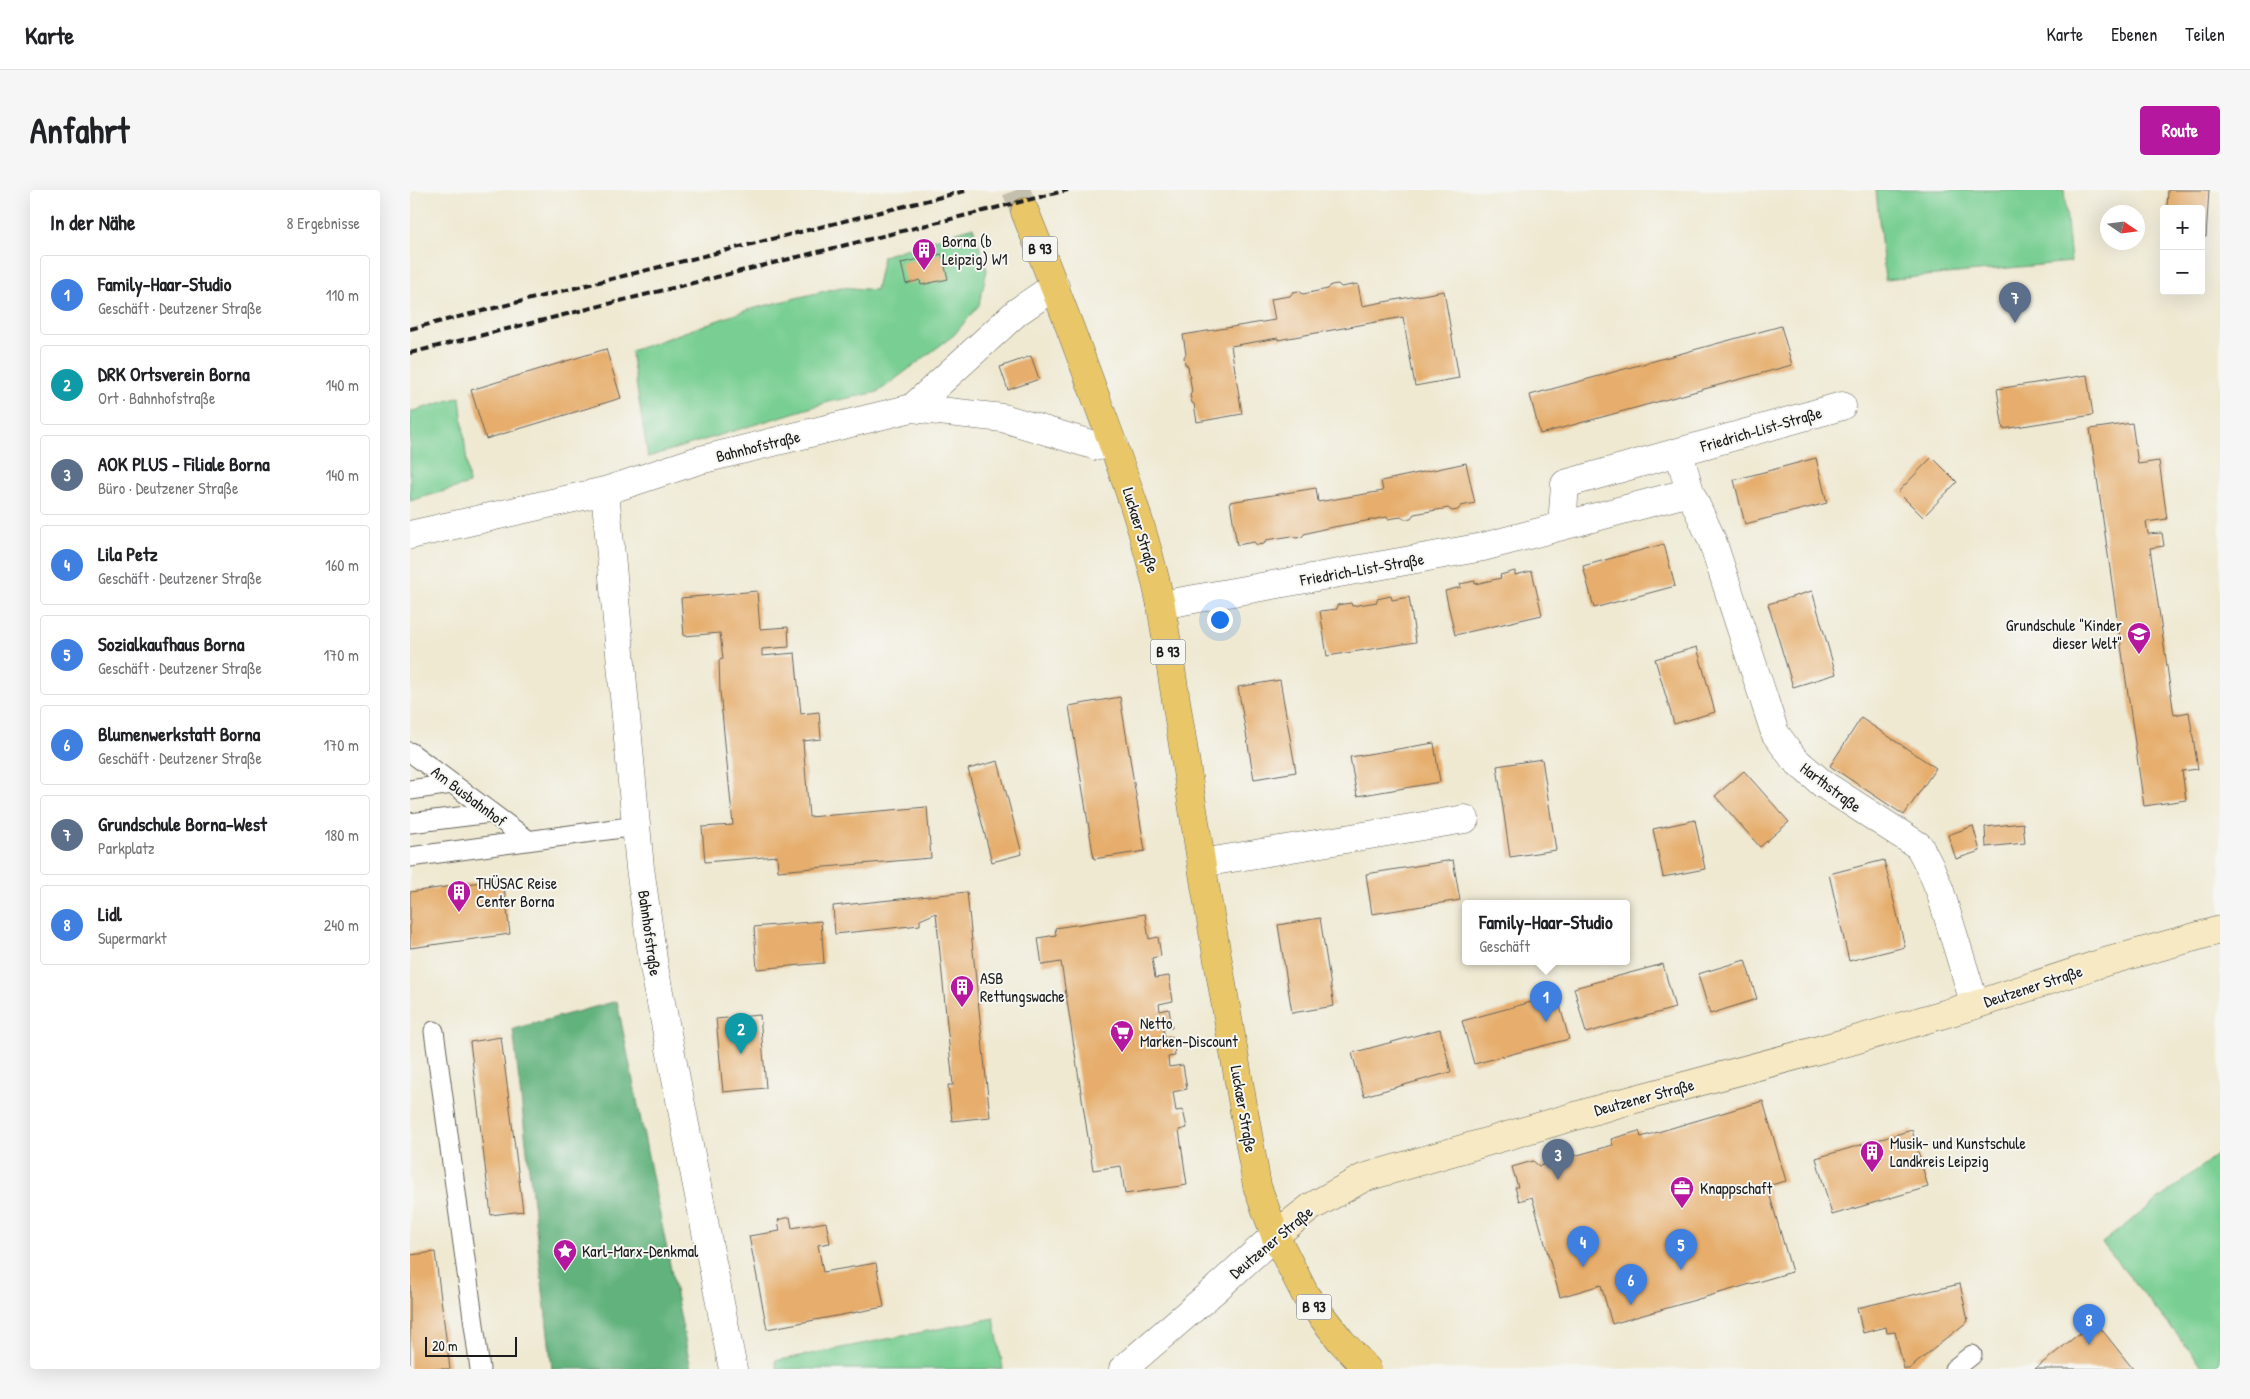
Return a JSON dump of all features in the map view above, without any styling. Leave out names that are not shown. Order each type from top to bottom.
[{"type":"main road","name":"Luckaer Straße","points":[[1025,212],[1055,286],[1114,445],[1151,559],[1161,605],[1202,863],[1257,1186],[1275,1234]]},
{"type":"main road","name":"Deutzener Straße","points":[[1275,1234],[1311,1207],[1363,1178],[1613,1105],[1781,1061],[1975,1005],[2105,962],[2220,930]]},
{"type":"main road","name":"B 93","points":[[1275,1234],[1306,1296],[1341,1341],[1367,1369]]},
{"type":"street","name":"Bahnhofstraße","points":[[912,408],[1017,312],[1055,286]]},
{"type":"street","name":"Friedrich-List-Straße","points":[[1562,526],[1565,484],[1842,406]]},
{"type":"street","name":"Bahnhofstraße","points":[[410,536],[605,491],[696,462],[912,408],[1003,418],[1097,446],[1114,445]]},
{"type":"street","name":"Friedrich-List-Straße","points":[[1161,605],[1483,547],[1690,492],[1679,452]]},
{"type":"street","name":"Bahnhofstraße","points":[[605,491],[636,826],[656,979],[733,1369]]},
{"type":"street","name":"Harthstraße","points":[[1690,492],[1712,540],[1775,733],[1794,758],[1822,784],[1919,846],[1940,891],[1975,1005]]},
{"type":"street","points":[[1202,863],[1465,819]]},
{"type":"street","name":"Deutzener Straße","points":[[1123,1369],[1216,1289],[1275,1234]]},
{"type":"lane","name":"Am Busbahnhof","points":[[412,755],[528,840]]},
{"type":"lane","points":[[410,790],[452,784]]},
{"type":"lane","points":[[410,823],[491,813]]},
{"type":"lane","name":"Am Busbahnhof","points":[[410,856],[636,826]]},
{"type":"lane","points":[[434,1031],[480,1369]]},
{"type":"lane","points":[[1954,1369],[1972,1355]]},
{"type":"green space","points":[[1876,190],[2064,190],[2071,262],[1885,280]]},
{"type":"green space","points":[[973,227],[987,270],[979,305],[954,335],[878,392],[829,402],[648,457],[631,351],[747,310],[841,287],[876,290],[883,256]]},
{"type":"green space","points":[[460,397],[469,484],[410,501],[410,412]]},
{"type":"green space","points":[[617,1001],[691,1369],[552,1369],[513,1029]]},
{"type":"green space","points":[[2220,1152],[2220,1369],[2205,1369],[2102,1243]]},
{"type":"green space","points":[[994,1318],[1003,1369],[777,1369],[775,1361]]},
{"type":"building","points":[[2168,190],[2209,190],[2206,237],[2205,205],[2167,205]]},
{"type":"building","name":"Borna (b Leipzig) W1","points":[[942,254],[948,279],[921,285],[920,280],[906,284],[901,263]]},
{"type":"building","points":[[1338,284],[1341,287],[1358,284],[1362,306],[1444,291],[1459,378],[1415,386],[1403,317],[1278,340],[1278,338],[1231,346],[1242,414],[1197,422],[1194,404],[1190,395],[1192,392],[1188,366],[1185,364],[1184,357],[1186,354],[1183,335],[1275,320],[1271,299],[1290,296],[1293,292],[1299,291],[1303,294],[1328,289],[1331,285]]},
{"type":"building","points":[[1781,326],[1792,365],[1540,434],[1530,395]]},
{"type":"building","points":[[606,349],[621,398],[486,439],[471,390]]},
{"type":"building","points":[[1031,356],[1039,379],[1008,390],[1000,367]]},
{"type":"building","points":[[2087,375],[2093,415],[2003,429],[1997,389]]},
{"type":"building","points":[[2132,423],[2138,464],[2159,461],[2167,519],[2146,522],[2148,534],[2162,533],[2164,546],[2150,548],[2174,715],[2189,712],[2198,769],[2182,771],[2186,800],[2144,806],[2090,429]]},
{"type":"building","points":[[1932,457],[1957,482],[1923,517],[1898,492]]},
{"type":"building","points":[[1816,458],[1827,503],[1745,524],[1734,480]]},
{"type":"building","points":[[1466,463],[1475,503],[1461,506],[1458,510],[1452,511],[1448,508],[1414,514],[1411,518],[1404,519],[1401,517],[1388,519],[1387,517],[1323,529],[1304,534],[1302,537],[1296,538],[1292,536],[1266,540],[1264,544],[1257,545],[1254,542],[1237,545],[1230,502],[1316,488],[1318,502],[1383,491],[1381,481]]},
{"type":"building","points":[[1664,544],[1675,586],[1594,608],[1583,566]]},
{"type":"building","points":[[1515,571],[1515,575],[1532,571],[1542,615],[1455,635],[1445,591],[1461,587],[1460,584],[1475,581],[1475,584],[1501,578],[1500,575]]},
{"type":"building","points":[[757,591],[760,629],[788,627],[789,647],[762,649],[762,656],[795,653],[801,714],[819,712],[821,739],[803,741],[809,817],[927,807],[931,858],[778,871],[777,856],[705,862],[702,827],[733,825],[720,692],[719,660],[723,659],[720,633],[684,636],[681,598]]},
{"type":"building","points":[[1812,591],[1836,674],[1793,687],[1768,604]]},
{"type":"building","points":[[1391,596],[1392,600],[1409,597],[1416,642],[1327,656],[1320,611],[1337,609],[1337,605],[1351,603],[1352,606],[1377,602],[1377,599]]},
{"type":"building","points":[[1697,647],[1715,712],[1674,724],[1655,659]]},
{"type":"building","points":[[1280,680],[1296,772],[1254,779],[1238,687]]},
{"type":"building","points":[[1120,697],[1145,851],[1094,859],[1069,706]]},
{"type":"building","points":[[1861,718],[1936,768],[1904,815],[1830,766]]},
{"type":"building","points":[[1434,743],[1440,782],[1357,796],[1350,757]]},
{"type":"building","points":[[1542,759],[1556,850],[1510,857],[1497,766]]},
{"type":"building","points":[[998,761],[1022,854],[992,862],[968,769]]},
{"type":"building","points":[[1744,771],[1789,822],[1760,847],[1715,796]]},
{"type":"building","points":[[1695,820],[1705,869],[1663,877],[1653,829]]},
{"type":"building","points":[[2023,823],[2025,843],[1986,847],[1985,827]]},
{"type":"building","points":[[1973,826],[1980,851],[1956,859],[1948,835]]},
{"type":"building","points":[[1453,860],[1460,900],[1372,914],[1366,874]]},
{"type":"building","points":[[1884,860],[1905,947],[1849,961],[1829,874]]},
{"type":"building","name":"THÜSAC Reise Center Borna","points":[[503,879],[510,934],[410,948],[410,892]]},
{"type":"building","name":"ASB Rettungswache","points":[[967,892],[990,1117],[952,1121],[948,1085],[953,1085],[936,913],[920,920],[920,925],[835,934],[833,906]]},
{"type":"building","points":[[1145,914],[1149,939],[1158,937],[1161,956],[1152,958],[1155,978],[1169,976],[1173,1001],[1159,1004],[1160,1011],[1169,1009],[1172,1028],[1163,1029],[1165,1038],[1173,1037],[1175,1056],[1168,1057],[1169,1067],[1183,1065],[1187,1089],[1173,1092],[1176,1111],[1183,1110],[1187,1128],[1179,1130],[1187,1185],[1125,1194],[1121,1166],[1093,1170],[1061,962],[1042,965],[1038,938],[1056,935],[1055,928]]},
{"type":"building","points":[[1320,918],[1334,1006],[1292,1013],[1278,925]]},
{"type":"building","points":[[821,921],[824,963],[757,969],[754,927]]},
{"type":"building","points":[[1745,960],[1757,999],[1710,1014],[1698,974]]},
{"type":"building","points":[[1663,964],[1675,1008],[1586,1033],[1574,988]]},
{"type":"building","points":[[1557,995],[1569,1039],[1474,1064],[1462,1021]]},
{"type":"building","points":[[760,1015],[766,1088],[723,1092],[716,1019]]},
{"type":"building","points":[[1440,1029],[1451,1072],[1364,1096],[1352,1053]]},
{"type":"building","points":[[501,1037],[523,1211],[491,1215],[470,1042]]},
{"type":"building","points":[[1763,1101],[1786,1181],[1767,1186],[1792,1272],[1612,1324],[1601,1285],[1560,1297],[1532,1197],[1519,1201],[1515,1187],[1518,1187],[1512,1167],[1533,1161],[1539,1166],[1613,1145],[1611,1139],[1639,1131],[1641,1137]]},
{"type":"building","name":"Musik- und Kunstschule Landkreis Leipzig","points":[[1912,1130],[1928,1187],[1832,1215],[1816,1158]]},
{"type":"building","points":[[790,1217],[792,1228],[826,1222],[830,1243],[818,1245],[823,1272],[876,1263],[884,1307],[767,1329],[749,1236],[780,1231],[778,1220]]},
{"type":"building","points":[[435,1252],[450,1369],[410,1369],[410,1255]]},
{"type":"building","points":[[1960,1284],[1968,1321],[1909,1369],[1904,1369],[1895,1332],[1887,1333],[1886,1327],[1863,1333],[1857,1308]]},
{"type":"building","points":[[2095,1321],[2133,1369],[2035,1369]]},
{"type":"tunnel","points":[[1016,190],[1025,212]]},
{"type":"railway","points":[[410,329],[969,190]]},
{"type":"railway","points":[[410,353],[1068,190]]},
{"type":"place","name":"Borna (b Leipzig) W1","points":[[924,271]]},
{"type":"place","name":"Grundschule Borna-West","points":[[2015,323]]},
{"type":"place","name":"Grundschule \"Kinder dieser Welt\"","points":[[2139,655]]},
{"type":"place","name":"THÜSAC Reise Center Borna","points":[[459,913]]},
{"type":"place","name":"ASB Rettungswache","points":[[962,1008]]},
{"type":"place","name":"Family-Haar-Studio","points":[[1546,1022]]},
{"type":"place","name":"Netto Marken-Discount","points":[[1122,1053]]},
{"type":"place","name":"DRK Ortsverein Borna","points":[[741,1054]]},
{"type":"place","name":"Musik- und Kunstschule Landkreis Leipzig","points":[[1872,1173]]},
{"type":"place","name":"AOK PLUS - Filiale Borna","points":[[1558,1180]]},
{"type":"place","name":"Knappschaft","points":[[1682,1209]]},
{"type":"place","name":"Lila Petz","points":[[1583,1267]]},
{"type":"place","name":"Sozialkaufhaus Borna","points":[[1681,1270]]},
{"type":"place","name":"Karl-Marx-Denkmal","points":[[565,1272]]},
{"type":"place","name":"Blumenwerkstatt Borna","points":[[1631,1305]]},
{"type":"place","name":"Lidl","points":[[2089,1345]]}]
